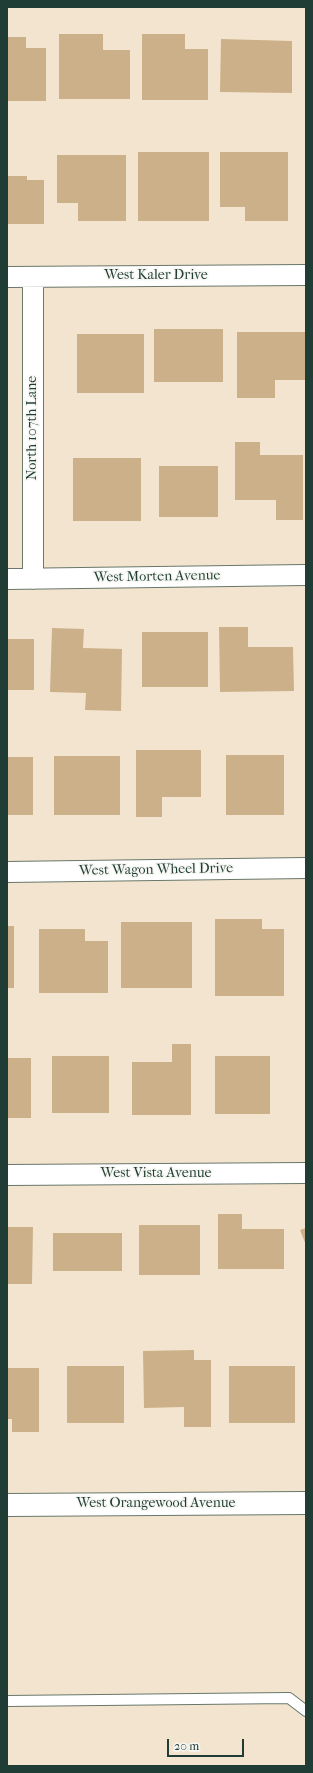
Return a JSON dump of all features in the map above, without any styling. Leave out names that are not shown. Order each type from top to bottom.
[{"type":"street","name":"West Kaler Drive","points":[[7,277],[306,275]]},
{"type":"street","name":"North 107th Lane","points":[[32,277],[32,579]]},
{"type":"street","name":"West Morten Avenue","points":[[7,579],[306,575]]},
{"type":"street","name":"West Wagon Wheel Drive","points":[[7,872],[306,868]]},
{"type":"street","name":"West Vista Avenue","points":[[7,1175],[306,1173]]},
{"type":"street","name":"West Orangewood Avenue","points":[[7,1504],[306,1503]]},
{"type":"lane","points":[[7,1701],[289,1698],[306,1711]]},
{"type":"building","points":[[59,34],[103,34],[103,50],[130,50],[130,99],[59,99]]},
{"type":"building","points":[[142,34],[185,34],[185,49],[208,49],[208,100],[142,100]]},
{"type":"building","points":[[7,37],[26,37],[26,48],[46,48],[46,101],[7,101]]},
{"type":"building","points":[[221,39],[292,41],[292,93],[220,92]]},
{"type":"building","points":[[138,152],[209,152],[209,221],[138,221]]},
{"type":"building","points":[[220,152],[288,152],[288,221],[245,221],[245,207],[220,207]]},
{"type":"building","points":[[57,155],[126,155],[126,221],[78,221],[78,203],[57,203]]},
{"type":"building","points":[[7,176],[27,176],[27,180],[44,180],[44,224],[7,224]]},
{"type":"building","points":[[154,329],[223,329],[223,382],[154,382]]},
{"type":"building","points":[[237,332],[306,332],[306,380],[275,380],[275,398],[237,398]]},
{"type":"building","points":[[77,334],[144,334],[144,393],[77,393]]},
{"type":"building","points":[[235,442],[260,442],[260,455],[303,455],[303,520],[276,520],[276,500],[235,500]]},
{"type":"building","points":[[73,458],[141,458],[141,521],[73,521]]},
{"type":"building","points":[[159,466],[218,466],[218,517],[159,517]]},
{"type":"building","points":[[219,627],[248,627],[248,647],[293,647],[294,691],[220,692]]},
{"type":"building","points":[[52,628],[84,629],[83,648],[122,649],[121,711],[85,710],[86,693],[50,692]]},
{"type":"building","points":[[142,632],[208,632],[208,687],[142,687]]},
{"type":"building","points":[[7,639],[34,639],[34,690],[7,690]]},
{"type":"building","points":[[136,750],[201,750],[201,797],[162,797],[162,817],[136,817]]},
{"type":"building","points":[[226,755],[284,755],[284,815],[226,815]]},
{"type":"building","points":[[54,756],[120,756],[120,815],[54,815]]},
{"type":"building","points":[[7,757],[33,757],[33,815],[7,815]]},
{"type":"building","points":[[215,919],[262,919],[262,929],[284,929],[284,996],[215,996]]},
{"type":"building","points":[[121,922],[192,922],[192,988],[121,988]]},
{"type":"building","points":[[7,926],[14,926],[14,988],[7,988]]},
{"type":"building","points":[[39,929],[85,929],[85,941],[108,941],[108,993],[39,993]]},
{"type":"building","points":[[172,1044],[191,1044],[191,1115],[132,1115],[132,1062],[172,1062]]},
{"type":"building","points":[[52,1056],[109,1056],[109,1113],[52,1113]]},
{"type":"building","points":[[215,1056],[270,1056],[270,1114],[215,1114]]},
{"type":"building","points":[[7,1058],[31,1058],[31,1118],[7,1118]]},
{"type":"building","points":[[218,1214],[242,1214],[242,1229],[284,1229],[284,1269],[218,1269]]},
{"type":"building","points":[[139,1225],[200,1225],[200,1275],[139,1275]]},
{"type":"building","points":[[7,1227],[33,1227],[32,1284],[7,1284]]},
{"type":"building","points":[[306,1228],[306,1245],[300,1230]]},
{"type":"building","points":[[53,1233],[122,1233],[122,1271],[53,1271]]},
{"type":"building","points":[[194,1350],[194,1360],[211,1360],[211,1427],[184,1427],[184,1407],[144,1408],[143,1351]]},
{"type":"building","points":[[67,1366],[124,1366],[124,1423],[67,1423]]},
{"type":"building","points":[[229,1366],[295,1366],[295,1423],[229,1423]]},
{"type":"building","points":[[7,1368],[39,1368],[39,1432],[12,1432],[12,1419],[7,1419]]}]
